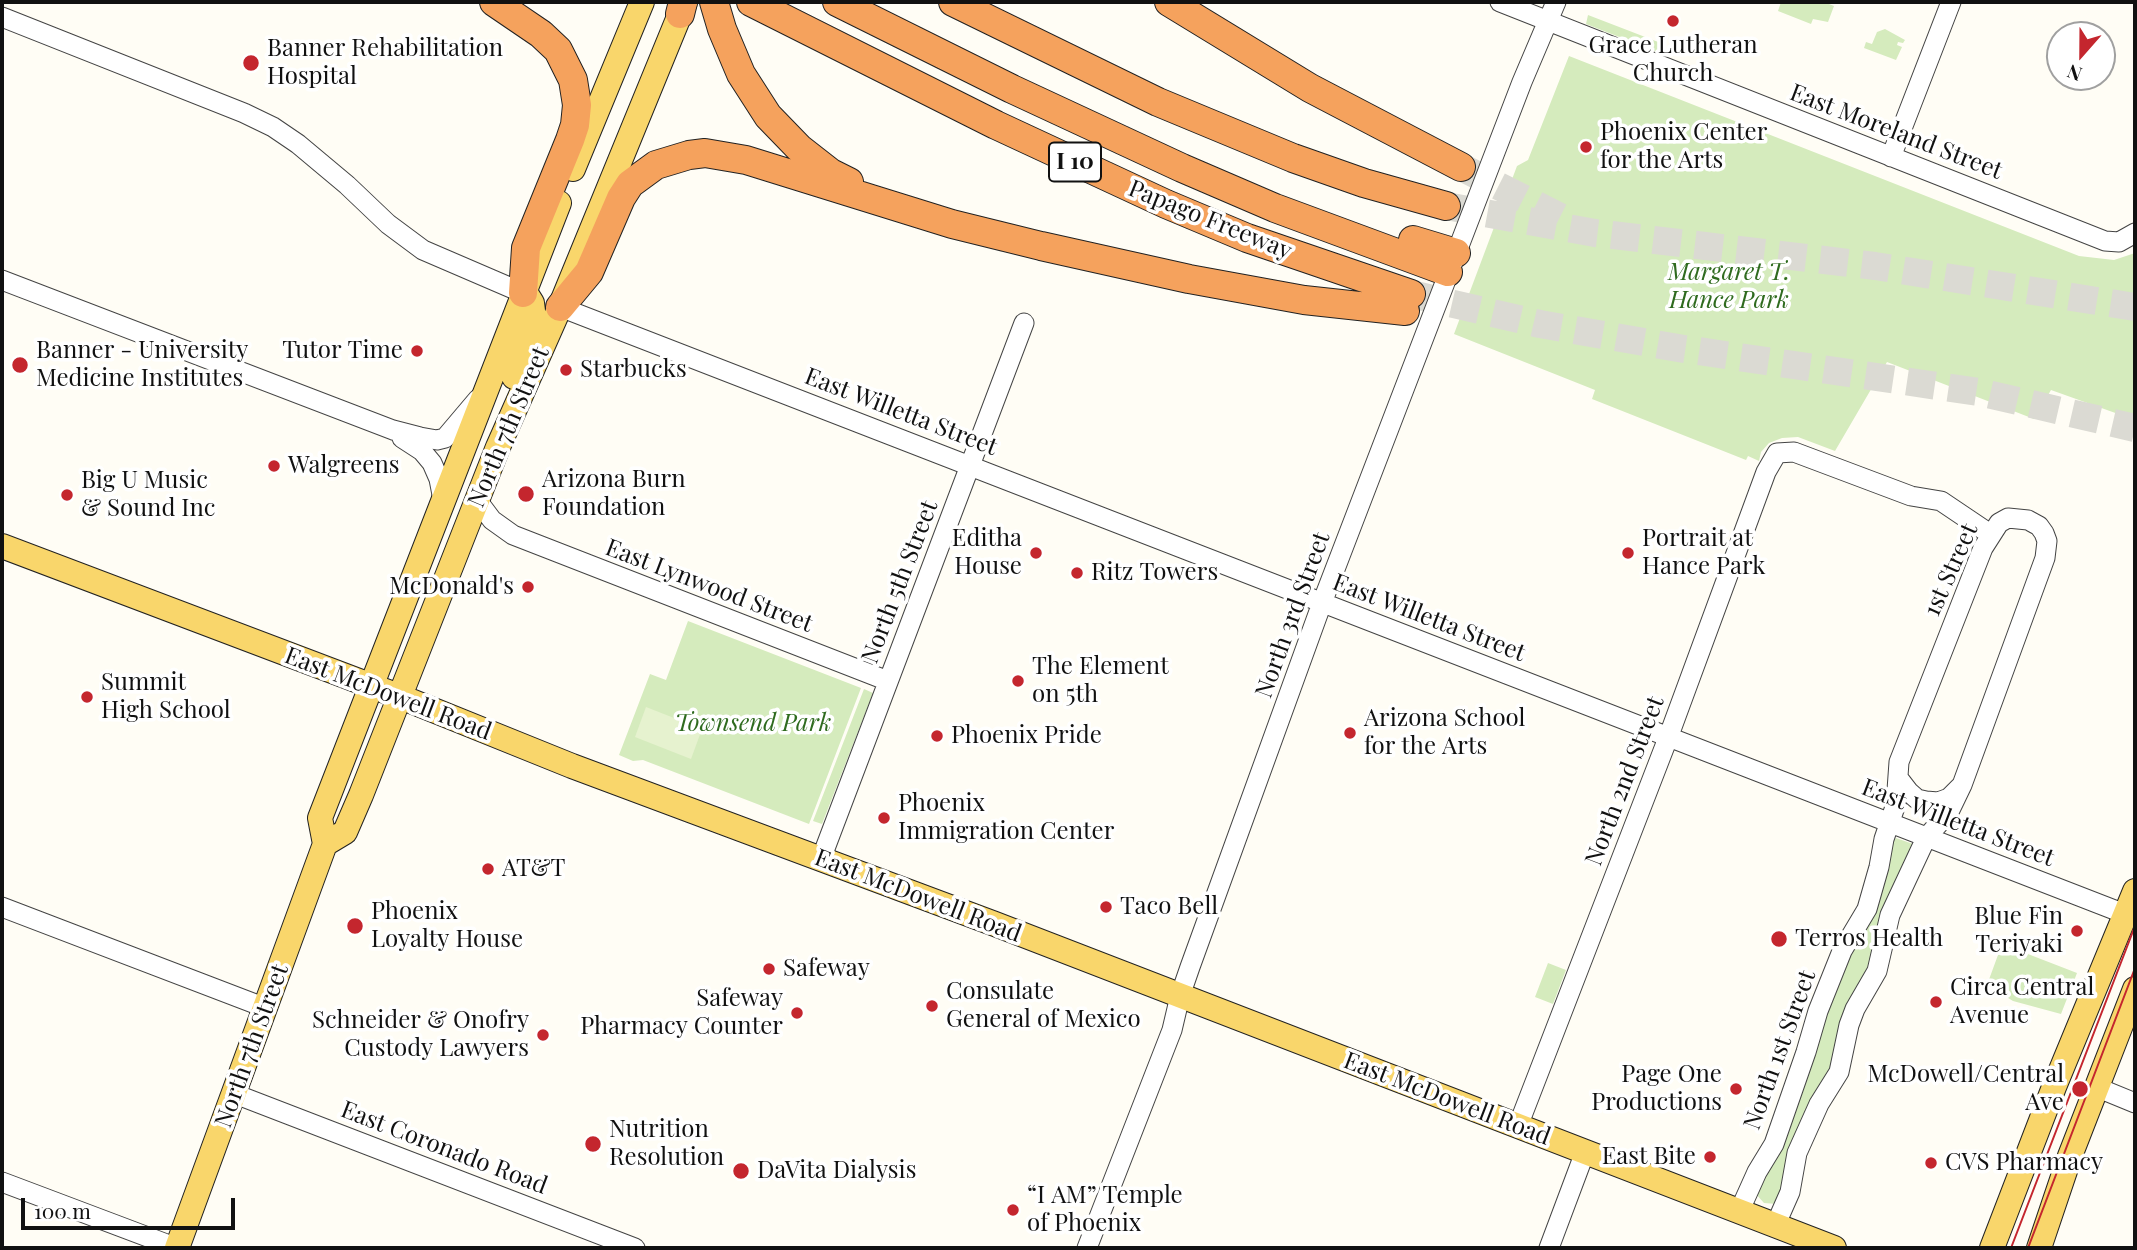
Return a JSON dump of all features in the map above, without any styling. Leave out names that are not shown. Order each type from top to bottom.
[{"type":"highway","points":[[494,2],[541,34],[558,50],[573,80],[577,105],[570,140],[526,248],[523,293]]},
{"type":"highway","points":[[714,2],[731,53],[757,101],[799,148],[831,173],[889,202]]},
{"type":"highway","name":"Papago Freeway","points":[[751,2],[996,125],[1166,204],[1408,302],[1304,300],[1189,279],[952,224],[889,202]]},
{"type":"highway","points":[[837,2],[1012,89],[1275,208],[1452,263]]},
{"type":"highway","points":[[870,2],[1017,77],[1200,163],[1452,263]]},
{"type":"highway","points":[[953,2],[1191,116],[1364,183],[1446,206]]},
{"type":"highway","points":[[1169,2],[1310,88],[1461,167]]},
{"type":"highway","points":[[559,307],[589,272],[621,198],[630,184],[656,165],[669,160],[705,153],[723,155],[862,197],[889,202]]},
{"type":"main road","name":"North 7th Street","points":[[177,1248],[325,844],[320,818],[523,293],[642,2]]},
{"type":"main road","name":"North 7th Street","points":[[325,844],[345,832],[401,697],[477,500],[683,6]]},
{"type":"main road","points":[[520,396],[514,377],[533,311],[529,296],[523,293]]},
{"type":"main road","name":"East McDowell Road","points":[[2,546],[1834,1248]]},
{"type":"main road","points":[[1992,1248],[2054,1087],[2135,891]]},
{"type":"main road","points":[[2039,1248],[2096,1087],[2135,989]]},
{"type":"street","name":"East Moreland Street","points":[[1500,2],[2105,241],[2127,237]]},
{"type":"street","name":"North 3rd Street","points":[[1087,1248],[1172,1030],[1180,996],[1322,603],[1522,82],[1556,2]]},
{"type":"street","points":[[1891,157],[1951,2]]},
{"type":"street","points":[[2,17],[233,108],[273,127],[298,144],[388,224],[424,250],[523,293]]},
{"type":"street","points":[[2,279],[393,430],[429,439],[444,438],[486,390]]},
{"type":"street","name":"East Willetta Street","points":[[559,307],[2124,914]]},
{"type":"street","name":"North 5th Street","points":[[821,859],[1024,323]]},
{"type":"street","points":[[393,430],[422,451],[432,463],[439,479],[443,500]]},
{"type":"street","name":"North 2nd Street","points":[[1518,1126],[1668,738],[1766,472],[1777,453],[1794,452],[1911,496],[1941,501],[1990,534]]},
{"type":"street","name":"East Lynwood Street","points":[[477,500],[492,520],[513,535],[888,681]]},
{"type":"street","name":"1st Street","points":[[1889,823],[1896,804],[1899,762],[1983,548],[1999,523],[2008,518],[2028,520],[2039,526],[2044,533],[2047,550],[1962,785],[1949,812],[1926,838]]},
{"type":"street","name":"East Lynwood Street","points":[[465,532],[481,530],[502,536],[513,535]]},
{"type":"street","points":[[1899,779],[1917,799],[1926,802],[1938,802],[1949,797],[1962,785]]},
{"type":"street","name":"North 1st Street","points":[[1739,1212],[1757,1172],[1774,1144],[1815,1018],[1842,951],[1867,909],[1889,823]]},
{"type":"street","points":[[1775,1226],[1790,1192],[1797,1153],[1819,1104],[1839,1072],[1849,1025],[1877,971],[1890,915],[1926,838]]},
{"type":"street","points":[[2,907],[266,1008]]},
{"type":"street","points":[[2096,1087],[2135,1103]]},
{"type":"street","name":"East Coronado Road","points":[[234,1094],[635,1248]]},
{"type":"street","points":[[1549,1248],[1585,1152]]},
{"type":"street","points":[[2,1182],[177,1248]]},
{"type":"green space","points":[[1781,2],[1824,2],[1834,6],[1828,22],[1813,19],[1811,24],[1778,11]]},
{"type":"green space","points":[[1588,15],[1666,45],[1663,54],[1586,24]]},
{"type":"green space","points":[[1885,29],[1905,40],[1903,43],[1898,42],[1897,45],[1902,47],[1896,60],[1864,48],[1866,42],[1872,44],[1877,32]]},
{"type":"green space","name":"Margaret T. Hance Park","points":[[1569,56],[2079,256],[2114,260],[2135,253],[2135,420],[2051,390],[2034,419],[1887,362],[1835,451],[1798,437],[1782,438],[1769,443],[1761,452],[1759,461],[1748,456],[1746,460],[1592,399],[1595,390],[1454,334],[1517,166],[1528,160]]},
{"type":"green space","name":"Townsend Park","points":[[688,621],[861,688],[809,824],[643,760],[633,761],[619,755],[650,674],[666,680]]},
{"type":"green space","points":[[864,689],[873,693],[822,824],[813,821]]},
{"type":"green space","points":[[646,707],[702,729],[691,759],[635,737]]},
{"type":"green space","points":[[1896,838],[1913,844],[1837,1065],[1777,1204],[1764,1203],[1755,1193],[1819,1021],[1892,842]]},
{"type":"green space","points":[[2002,944],[2077,973],[2061,1014],[2013,1001],[1987,985]]},
{"type":"green space","points":[[1548,963],[1566,970],[1553,1004],[1535,997]]},
{"type":"tunnel","points":[[1461,167],[1560,217]]},
{"type":"tunnel","points":[[1446,206],[1595,233],[1875,266],[2135,307]]},
{"type":"tunnel","points":[[1411,294],[1540,324],[1684,349],[1979,392],[2135,428]]},
{"type":"tram line","points":[[2011,1248],[2135,926]]},
{"type":"tram line","points":[[2028,1248],[2135,968]]},
{"type":"place","name":"Grace Lutheran Church","points":[[1673,21]]},
{"type":"place","name":"Banner Rehabilitation Hospital","points":[[251,63]]},
{"type":"place","name":"Phoenix Center for the Arts","points":[[1586,147]]},
{"type":"place","name":"Tutor Time","points":[[417,351]]},
{"type":"place","name":"Banner - University Medicine Institutes","points":[[20,365]]},
{"type":"place","name":"Starbucks","points":[[566,370]]},
{"type":"place","name":"Walgreens","points":[[274,466]]},
{"type":"place","name":"Arizona Burn Foundation","points":[[526,494]]},
{"type":"place","name":"Big U Music & Sound Inc","points":[[67,495]]},
{"type":"place","name":"Editha House","points":[[1036,553]]},
{"type":"place","name":"Portrait at Hance Park","points":[[1628,553]]},
{"type":"place","name":"Ritz Towers","points":[[1077,573]]},
{"type":"place","name":"McDonald's","points":[[528,587]]},
{"type":"place","name":"The Element on 5th","points":[[1018,681]]},
{"type":"place","name":"Summit High School","points":[[87,697]]},
{"type":"place","name":"Arizona School for the Arts","points":[[1350,733]]},
{"type":"place","name":"Phoenix Pride","points":[[937,736]]},
{"type":"place","name":"Phoenix Immigration Center","points":[[884,818]]},
{"type":"place","name":"AT&T","points":[[488,869]]},
{"type":"place","name":"Taco Bell","points":[[1106,907]]},
{"type":"place","name":"Phoenix Loyalty House","points":[[355,926]]},
{"type":"place","name":"Blue Fin Teriyaki","points":[[2077,931]]},
{"type":"place","name":"Terros Health","points":[[1779,939]]},
{"type":"place","name":"Safeway","points":[[769,969]]},
{"type":"place","name":"Circa Central Avenue","points":[[1936,1002]]},
{"type":"place","name":"Consulate General of Mexico","points":[[932,1006]]},
{"type":"place","name":"Safeway Pharmacy Counter","points":[[797,1013]]},
{"type":"place","name":"Schneider & Onofry Custody Lawyers","points":[[543,1035]]},
{"type":"place","name":"Page One Productions","points":[[1736,1089]]},
{"type":"place","name":"McDowell/Central Ave","points":[[2080,1089]]},
{"type":"place","name":"Nutrition Resolution","points":[[593,1144]]},
{"type":"place","name":"East Bite","points":[[1710,1157]]},
{"type":"place","name":"CVS Pharmacy","points":[[1931,1163]]},
{"type":"place","name":"DaVita Dialysis","points":[[741,1171]]},
{"type":"place","name":"“I AM” Temple of Phoenix","points":[[1013,1210]]}]
